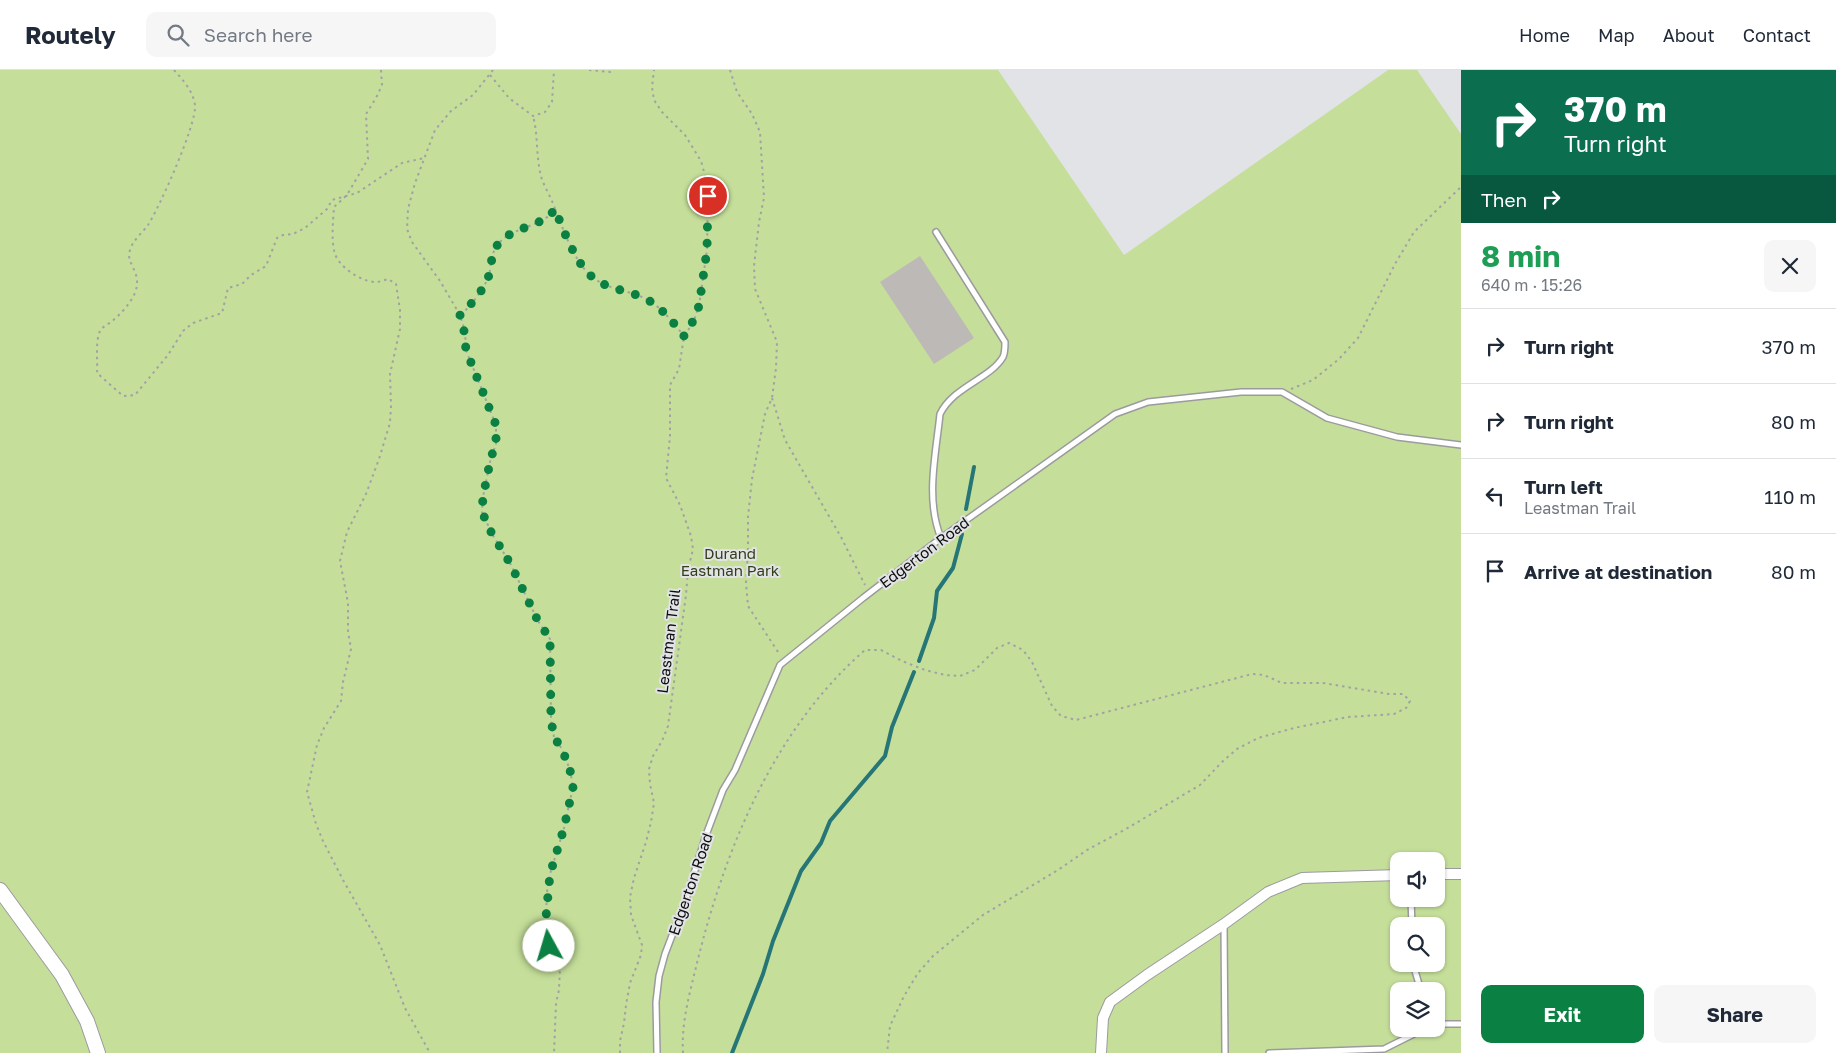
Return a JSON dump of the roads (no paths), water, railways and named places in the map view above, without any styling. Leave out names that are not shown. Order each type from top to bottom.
[{"type":"street","points":[[1445,874],[1461,874]]},
{"type":"street","points":[[1101,1053],[1102,1018],[1110,1002],[1268,892],[1302,878],[1390,875]]},
{"type":"street","points":[[0,890],[62,975],[87,1021],[98,1053]]},
{"type":"lane","points":[[936,232],[1005,342],[1004,355],[997,365],[957,393],[944,406],[940,414],[933,476],[936,525],[941,538]]},
{"type":"lane","name":"Edgerton Road","points":[[656,1053],[656,1002],[659,976],[665,954],[686,899],[706,835],[780,665],[941,538],[1115,414],[1148,402],[1241,392],[1282,392],[1327,418],[1397,436],[1461,445]]},
{"type":"lane","points":[[1224,924],[1225,1053]]},
{"type":"lane","points":[[1445,1024],[1461,1024]]},
{"type":"lane","points":[[1269,1053],[1384,1049],[1408,1037]]},
{"type":"waterway","points":[[966,509],[974,467]]},
{"type":"waterway","points":[[919,661],[934,618],[937,591],[953,568],[962,534]]},
{"type":"waterway","points":[[732,1053],[801,871],[821,843],[830,821],[885,756],[892,727],[914,672]]},
{"type":"park label","name":"Durand Eastman Park","points":[[730,562]]}]
